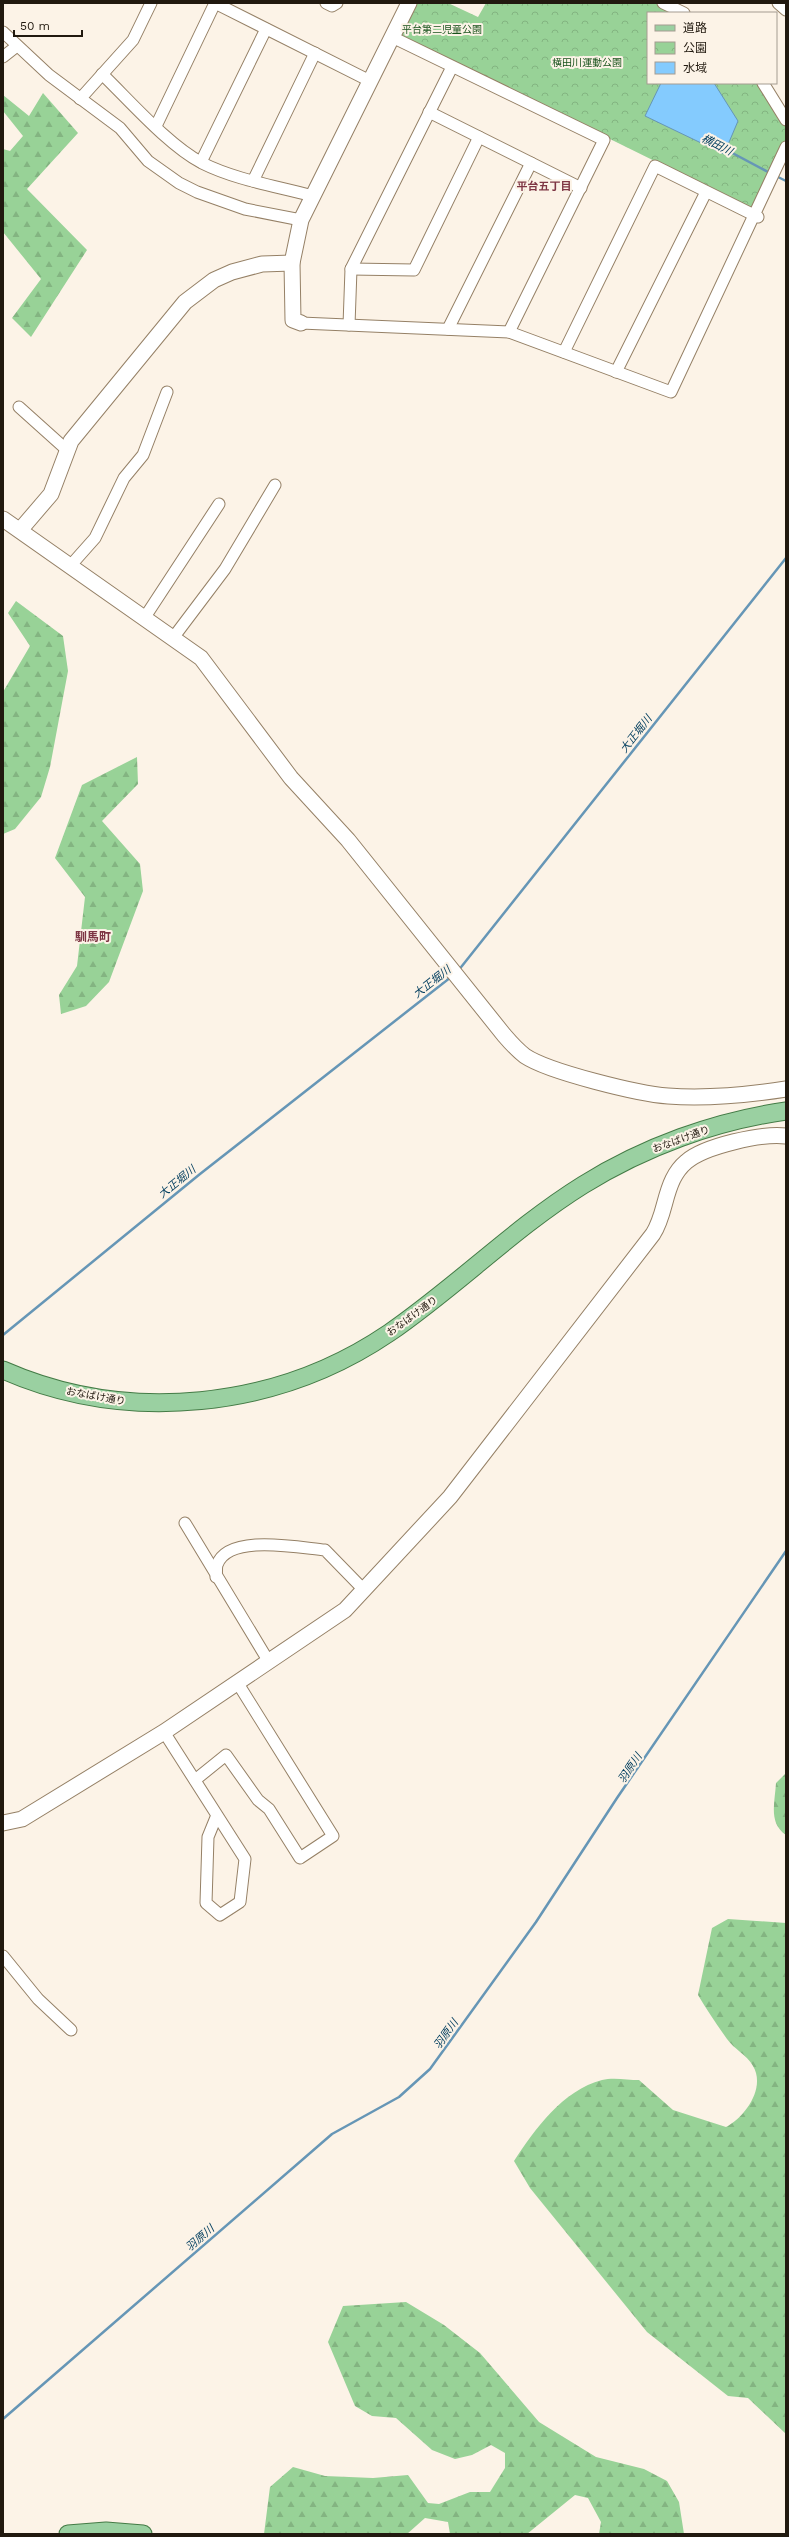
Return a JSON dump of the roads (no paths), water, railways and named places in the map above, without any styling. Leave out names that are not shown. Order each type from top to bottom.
[{"type":"main road","name":"おなばけ通り","points":[[3,1370],[60,1389],[118,1401],[142,1403],[210,1400],[271,1388],[298,1379],[354,1355],[428,1305],[547,1209],[607,1171],[651,1149],[694,1133],[740,1120],[786,1111]]},
{"type":"main road","points":[[68,2534],[106,2531],[143,2534]]},
{"type":"street","points":[[80,99],[133,40],[150,3]]},
{"type":"street","points":[[156,126],[215,3],[370,81]]},
{"type":"street","points":[[326,3],[332,6],[337,3]]},
{"type":"street","points":[[409,3],[301,220],[292,263],[293,320],[301,323],[510,332],[671,392],[756,216],[786,147]]},
{"type":"street","points":[[663,3],[679,8]]},
{"type":"street","points":[[778,3],[786,10]]},
{"type":"street","points":[[201,162],[266,29]]},
{"type":"street","points":[[3,32],[17,46],[80,99],[102,112],[120,128],[148,161],[178,182],[197,192],[245,210],[301,220]]},
{"type":"street","points":[[392,37],[604,140],[510,332]]},
{"type":"street","points":[[3,57],[17,46]]},
{"type":"street","points":[[253,181],[315,53]]},
{"type":"street","points":[[349,325],[351,268],[452,66]]},
{"type":"street","points":[[102,74],[156,126],[201,162],[253,181],[313,196]]},
{"type":"street","points":[[764,84],[786,120]]},
{"type":"street","points":[[429,112],[580,188]]},
{"type":"street","points":[[351,268],[414,270],[479,137]]},
{"type":"street","points":[[448,329],[531,163]]},
{"type":"street","points":[[564,352],[655,166],[756,216]]},
{"type":"street","points":[[616,372],[706,192]]},
{"type":"street","points":[[20,529],[50,494],[72,440],[125,378],[174,315],[197,291],[214,280],[248,267],[292,263]]},
{"type":"street","points":[[71,565],[95,538],[124,478],[143,455],[167,392]]},
{"type":"street","points":[[19,407],[68,451]]},
{"type":"street","points":[[173,638],[225,569],[275,485]]},
{"type":"street","points":[[145,617],[219,504]]},
{"type":"street","points":[[4,523],[20,529],[201,658],[291,778],[348,840],[516,1048],[540,1063],[582,1078],[668,1096],[755,1094],[786,1089]]},
{"type":"street","points":[[3,1823],[22,1819],[164,1732],[345,1610],[450,1497],[653,1234],[661,1222],[672,1182],[686,1162],[700,1154],[750,1138],[774,1135],[786,1136]]},
{"type":"street","points":[[185,1523],[216,1577],[269,1662]]},
{"type":"street","points":[[216,1577],[217,1564],[227,1553],[242,1545],[325,1550],[363,1589]]},
{"type":"street","points":[[195,1780],[226,1756],[258,1800],[269,1809],[300,1858],[333,1836],[237,1682]]},
{"type":"street","points":[[164,1732],[195,1780],[245,1859],[240,1902],[220,1915],[206,1903],[208,1837],[217,1815]]},
{"type":"street","points":[[3,1956],[38,1999],[71,2030]]},
{"type":"water","points":[[661,84],[715,84],[738,121],[724,154],[645,116]]},
{"type":"waterway","name":"横田川","points":[[723,148],[770,173]]},
{"type":"waterway","name":"横田川","points":[[776,176],[786,181]]},
{"type":"waterway","name":"大正堀川","points":[[458,971],[786,558]]},
{"type":"waterway","name":"大正堀川","points":[[3,1335],[200,1174],[451,977]]},
{"type":"waterway","name":"羽原川","points":[[3,2419],[332,2134],[399,2097],[430,2069],[536,1922],[617,1798],[786,1551]]},
{"type":"district","name":"平台五丁目","points":[[544,186]]},
{"type":"district","name":"馴馬町","points":[[93,937]]},
{"type":"park label","name":"平台第二児童公園","points":[[442,29]]},
{"type":"park label","name":"横田川運動公園","points":[[587,62]]}]
